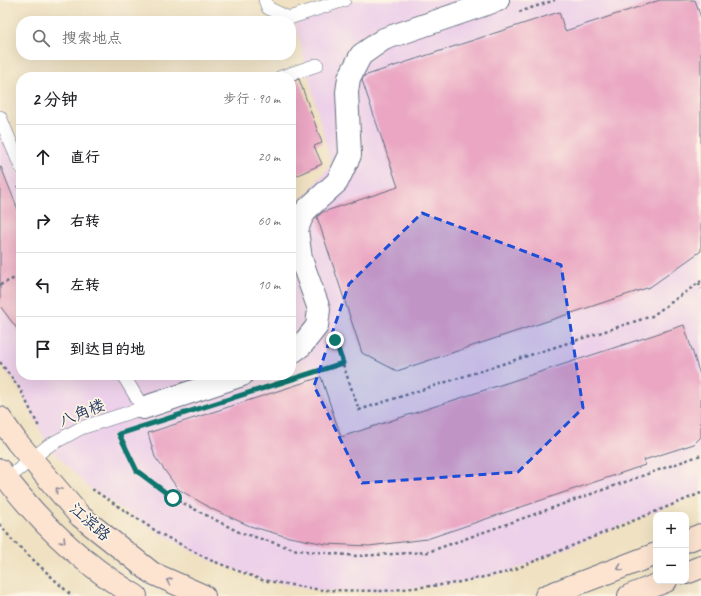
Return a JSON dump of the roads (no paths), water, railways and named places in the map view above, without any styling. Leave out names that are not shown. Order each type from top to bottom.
[{"type":"main road","name":"江滨路","points":[[0,418],[40,453],[80,516],[152,574],[204,596]]},
{"type":"main road","name":"江滨路","points":[[4,474],[21,498],[76,554],[118,586],[136,596]]},
{"type":"main road","points":[[689,540],[701,535]]},
{"type":"main road","points":[[546,596],[653,555]]},
{"type":"main road","points":[[689,572],[701,567]]},
{"type":"main road","points":[[629,596],[659,584]]},
{"type":"street","points":[[296,349],[302,345],[317,326],[319,309],[301,259],[297,230],[300,219],[307,209],[337,182],[350,155],[347,92],[349,78],[361,55],[384,39],[498,0]]},
{"type":"street","points":[[143,408],[227,380]]},
{"type":"lane","points":[[265,0],[268,8],[285,16]]},
{"type":"lane","points":[[295,16],[344,0]]},
{"type":"lane","points":[[296,72],[317,65]]},
{"type":"lane","points":[[0,117],[16,154]]},
{"type":"lane","points":[[126,380],[143,408]]},
{"type":"lane","name":"八角楼","points":[[4,474],[81,428],[143,408]]}]
